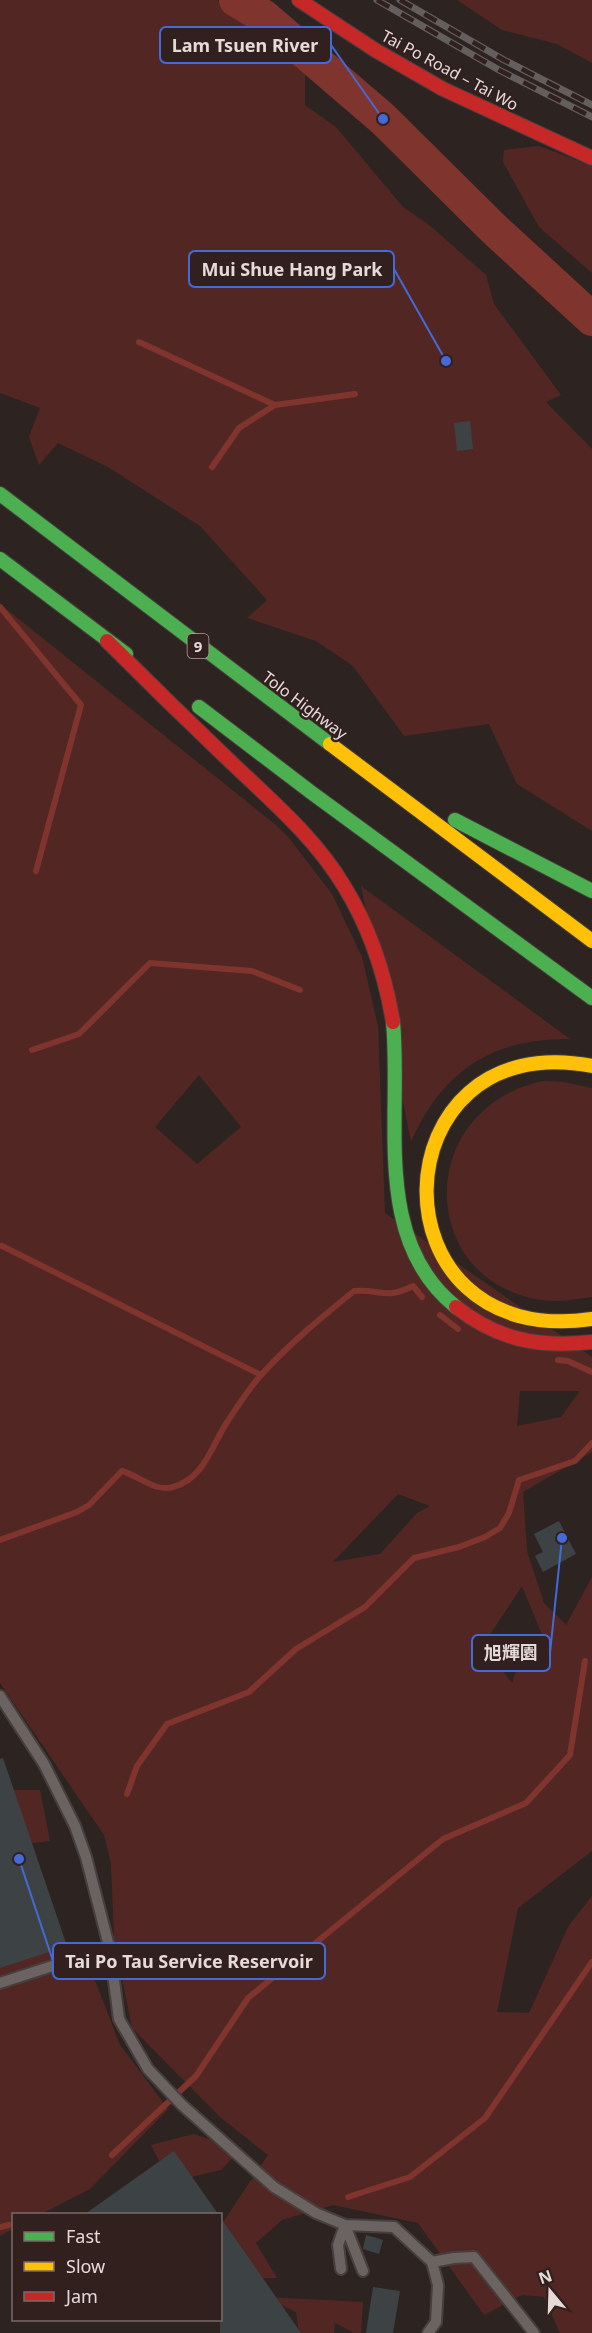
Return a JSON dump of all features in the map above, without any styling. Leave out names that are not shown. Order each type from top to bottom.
[{"type":"main road","name":"Tai Po Road – Tai Wo","points":[[299,0],[422,78],[592,158]]},
{"type":"main road","name":"Tolo Highway","points":[[0,494],[592,941]]},
{"type":"main road","points":[[0,560],[592,998]]},
{"type":"main road","points":[[107,641],[148,684],[299,828],[323,856],[354,902],[376,953],[390,1007],[394,1043],[399,1210],[412,1252],[427,1277],[457,1309],[495,1332],[537,1344],[566,1345],[592,1342]]},
{"type":"main road","points":[[398,796],[466,824],[592,891]]},
{"type":"main road","points":[[592,1066],[539,1061],[501,1071],[480,1083],[446,1116],[436,1134],[429,1155],[425,1179],[425,1203],[432,1235],[445,1261],[467,1288],[494,1307],[519,1316],[549,1322],[592,1319]]},
{"type":"lane","points":[[0,1696],[44,1764],[75,1826],[86,1857],[110,1950],[119,2019],[148,2069],[182,2105],[274,2187],[316,2213],[345,2225],[394,2227],[432,2262],[438,2285],[436,2322],[428,2333]]},
{"type":"lane","points":[[0,1983],[110,1950]]},
{"type":"lane","points":[[341,2269],[338,2245],[345,2225]]},
{"type":"lane","points":[[345,2225],[363,2271]]},
{"type":"lane","points":[[432,2262],[474,2257],[534,2333]]},
{"type":"shaded area","points":[[0,0],[217,0],[237,13],[305,74],[305,105],[336,127],[403,207],[428,224],[486,275],[494,304],[561,395],[546,402],[592,449],[592,831],[517,784],[489,724],[404,736],[353,666],[316,641],[247,618],[267,600],[200,526],[108,467],[58,443],[39,465],[29,437],[40,408],[0,393]]},
{"type":"shaded area","points":[[457,0],[592,0],[592,63],[557,44],[502,30]]},
{"type":"shaded area","points":[[539,146],[592,166],[592,273],[539,227],[503,162],[504,150]]},
{"type":"shaded area","points":[[0,604],[276,825],[289,838],[332,894],[362,957],[378,1026],[385,1213],[592,1357],[592,1452],[523,1492],[527,1551],[544,1603],[566,1625],[592,1577],[592,1851],[518,1908],[497,2012],[529,2013],[569,1925],[592,1896],[592,2333],[560,2333],[544,2297],[522,2295],[484,2315],[418,2223],[333,2205],[282,2220],[256,2243],[277,2278],[249,2279],[222,2224],[268,2155],[220,2117],[132,2028],[114,1939],[111,1863],[104,1835],[0,1683]],"holes":[[[199,1075],[241,1127],[197,1164],[155,1127]],[[520,1391],[579,1391],[579,1392],[561,1417],[517,1426]],[[398,1494],[430,1506],[417,1513],[380,1554],[333,1562]],[[522,1586],[548,1649],[540,1670],[519,1662],[512,1683],[483,1645]]]},
{"type":"shaded area","points":[[361,886],[570,1039],[542,1040],[517,1045],[494,1052],[473,1063],[454,1078],[438,1096],[411,1142]]},
{"type":"shaded area","points":[[543,1081],[564,1082],[592,1088],[592,1297],[548,1301],[501,1287],[471,1262],[453,1230],[447,1194],[453,1158],[470,1124],[501,1098]]},
{"type":"shaded area","points":[[0,1790],[40,1790],[50,1841],[17,1845]]},
{"type":"shaded area","points":[[81,1944],[120,2045],[168,2109],[90,2189],[43,2213],[12,2213],[12,2230],[0,2236],[0,1962]]},
{"type":"shaded area","points":[[193,2134],[241,2149],[221,2170],[170,2182],[151,2145]]},
{"type":"shaded area","points":[[264,2297],[363,2302],[361,2333],[354,2333],[335,2323],[334,2333],[299,2333],[296,2312]]},
{"type":"building","points":[[470,421],[473,449],[457,451],[454,423]]},
{"type":"building","points":[[559,1521],[576,1554],[543,1572],[535,1556],[543,1552],[534,1534]]},
{"type":"building","points":[[3,1758],[67,1946],[0,1968],[0,1759]]},
{"type":"building","points":[[174,2151],[217,2213],[86,2213]]},
{"type":"building","points":[[222,2220],[301,2333],[220,2333],[220,2321],[222,2321]]},
{"type":"building","points":[[366,2235],[383,2240],[379,2254],[363,2249]]},
{"type":"building","points":[[373,2287],[400,2291],[393,2333],[366,2333]]},
{"type":"waterway","points":[[236,0],[263,16],[383,119],[494,229],[592,319]]},
{"type":"waterway","points":[[139,342],[275,405],[355,394]]},
{"type":"waterway","points":[[212,467],[239,428],[275,405]]},
{"type":"waterway","points":[[0,607],[81,705],[36,871]]},
{"type":"waterway","points":[[32,1050],[79,1034],[150,963],[252,971],[300,990]]},
{"type":"waterway","points":[[2,1246],[261,1375]]},
{"type":"waterway","points":[[0,1540],[77,1512],[89,1505],[122,1471],[159,1487],[173,1487],[184,1483],[200,1469],[227,1422],[262,1374],[295,1341],[354,1291],[389,1293],[413,1286],[422,1297]]},
{"type":"waterway","points":[[440,1315],[458,1329]]},
{"type":"waterway","points":[[558,1360],[568,1361],[592,1372]]},
{"type":"waterway","points":[[127,1794],[137,1766],[167,1724],[249,1692],[296,1649],[365,1607],[414,1558],[459,1547],[485,1537],[500,1528],[509,1513],[519,1480],[575,1461],[592,1443]]},
{"type":"waterway","points":[[112,2155],[196,2076],[248,1998],[443,1839],[526,1803],[570,1755],[585,1661]]},
{"type":"waterway","points":[[348,2197],[410,2177],[485,2118],[592,1962]]},
{"type":"waterway","points":[[0,2227],[9,2225]]},
{"type":"railway","points":[[377,0],[499,70],[592,117]]},
{"type":"railway","points":[[400,0],[504,60],[592,105]]},
{"type":"traffic: fast","points":[[0,494],[330,744]]},
{"type":"traffic: fast","points":[[0,559],[126,654]]},
{"type":"traffic: fast","points":[[199,707],[312,793],[592,998]]},
{"type":"traffic: fast","points":[[455,820],[592,891]]},
{"type":"traffic: fast","points":[[393,1022],[394,1136],[401,1212],[412,1247],[429,1279],[456,1307]]},
{"type":"traffic: slow","points":[[330,744],[592,941]]},
{"type":"traffic: slow","points":[[592,1066],[521,1066],[469,1092],[438,1136],[427,1189],[436,1242],[467,1287],[519,1316],[592,1319]]},
{"type":"traffic: jam","points":[[299,0],[375,50],[443,89],[592,158]]},
{"type":"traffic: jam","points":[[107,641],[293,822],[333,869],[362,918],[369,935],[386,986],[393,1022]]},
{"type":"traffic: jam","points":[[456,1307],[488,1327],[520,1339],[554,1344],[592,1342]]},
{"type":"place","name":"Lam Tsuen River","points":[[383,119]]},
{"type":"place","name":"Mui Shue Hang Park","points":[[446,361]]},
{"type":"place","name":"旭輝園","points":[[562,1538]]},
{"type":"place","name":"Tai Po Tau Service Reservoir","points":[[19,1859]]}]
